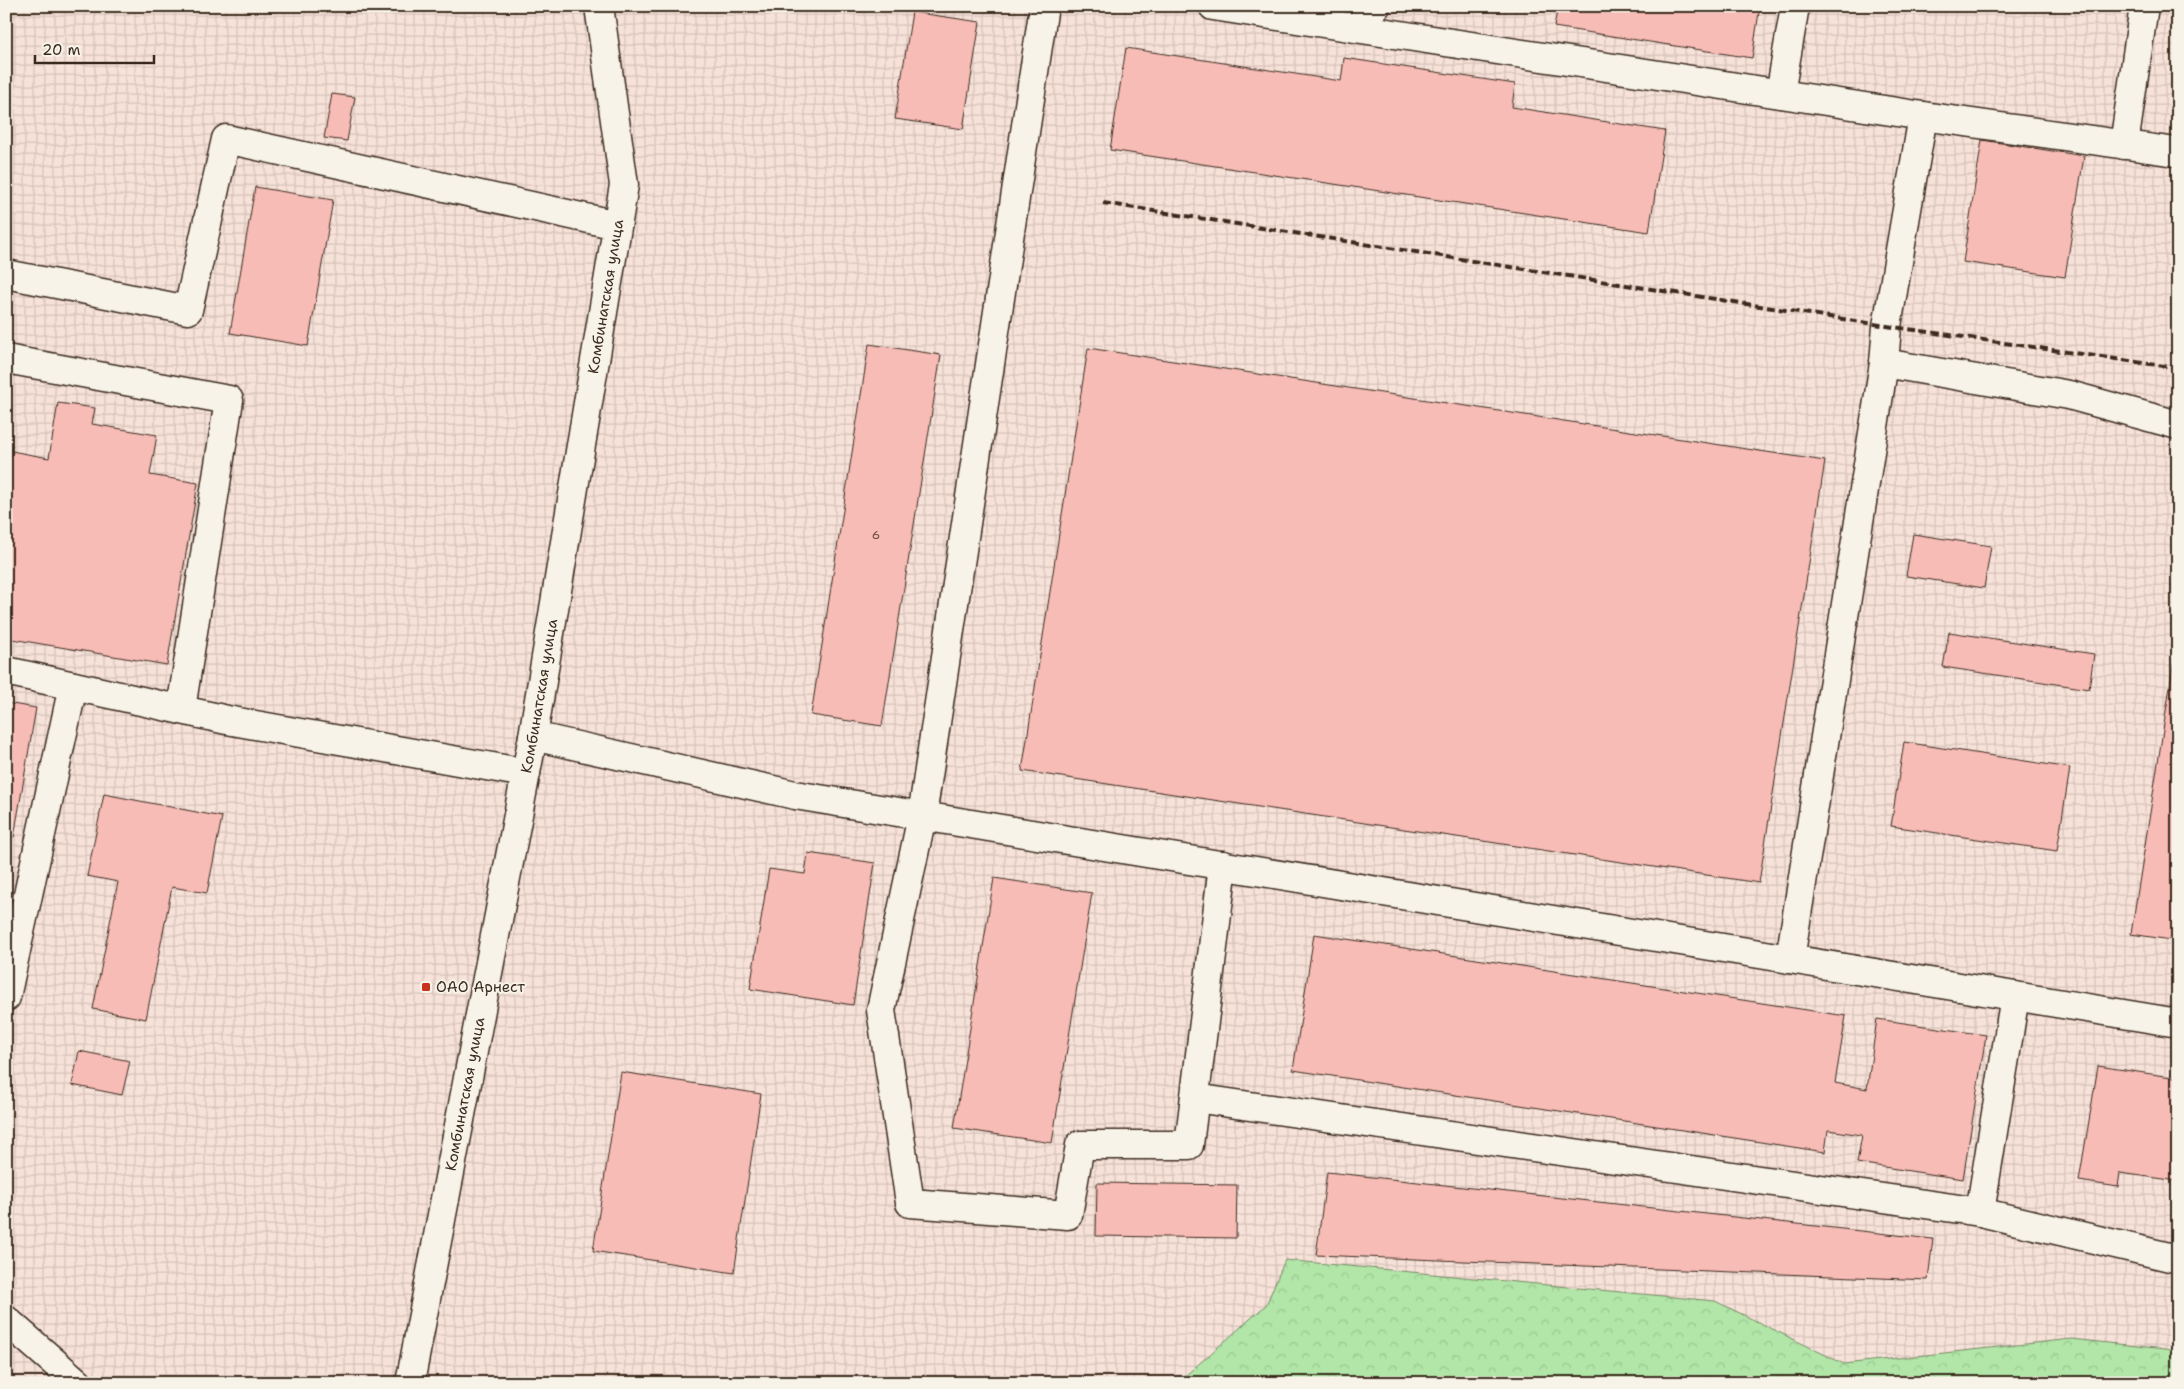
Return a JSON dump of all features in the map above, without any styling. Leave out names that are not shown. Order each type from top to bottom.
[{"type":"street","name":"Комбинатская улица","points":[[410,1383],[534,736],[624,185],[599,6]]},
{"type":"street","points":[[1044,6],[922,816],[881,1010],[910,1203],[1068,1216],[1080,1146],[1189,1145],[1223,865]]},
{"type":"street","points":[[1214,6],[1923,116],[2176,152]]},
{"type":"street","points":[[1356,28],[1376,6]]},
{"type":"street","points":[[1780,94],[1795,6]]},
{"type":"street","points":[[2124,145],[2144,6]]},
{"type":"street","points":[[1790,959],[1884,363],[1887,326],[1923,116]]},
{"type":"street","points":[[6,274],[188,310],[226,139],[617,225]]},
{"type":"street","points":[[6,360],[229,400],[181,709]]},
{"type":"street","points":[[1884,363],[2069,395],[2178,425]]},
{"type":"street","points":[[6,671],[227,720],[526,773]]},
{"type":"street","points":[[6,997],[73,686]]},
{"type":"street","points":[[534,736],[795,795],[2178,1023]]},
{"type":"street","points":[[1980,1212],[2015,996]]},
{"type":"street","points":[[1195,1098],[1980,1212],[2178,1259]]},
{"type":"street","points":[[6,1320],[78,1383]]},
{"type":"shaded area","points":[[6,6],[2178,6],[2178,1352],[2071,1339],[1844,1364],[1715,1301],[1266,1305],[1177,1383],[6,1383]]},
{"type":"green space","points":[[1285,1260],[1715,1301],[1844,1364],[2071,1339],[2165,1349],[2178,1352],[2178,1383],[1177,1383],[1266,1305]]},
{"type":"building","points":[[1558,6],[1760,6],[1752,58],[1554,27]]},
{"type":"building","points":[[912,12],[980,22],[963,129],[895,119]]},
{"type":"building","points":[[1126,48],[1341,81],[1344,58],[1515,84],[1512,107],[1665,131],[1649,232],[1110,150]]},
{"type":"building","points":[[332,94],[355,97],[347,141],[324,138]]},
{"type":"building","points":[[1982,140],[2084,156],[2065,277],[1963,262]]},
{"type":"building","points":[[255,187],[333,200],[308,346],[230,333]]},
{"type":"building","points":[[869,344],[941,355],[882,726],[811,715]]},
{"type":"building","points":[[1088,348],[1825,461],[1759,883],[1022,771]]},
{"type":"building","points":[[58,403],[95,408],[92,424],[157,435],[150,475],[198,483],[167,665],[6,638],[6,450],[49,458]]},
{"type":"building","points":[[1913,534],[1991,546],[1984,588],[1906,576]]},
{"type":"building","points":[[1949,632],[2094,654],[2089,689],[1943,667]]},
{"type":"building","points":[[2178,635],[2178,941],[2131,934]]},
{"type":"building","points":[[6,703],[36,708],[14,837],[6,836]]},
{"type":"building","points":[[1904,742],[2070,768],[2057,851],[1891,826]]},
{"type":"building","points":[[104,794],[222,817],[207,893],[172,887],[146,1019],[93,1009],[118,882],[87,876]]},
{"type":"building","points":[[808,853],[875,863],[853,1005],[750,989],[769,869],[805,874]]},
{"type":"building","points":[[994,878],[1092,893],[1052,1143],[954,1128]]},
{"type":"building","points":[[1314,934],[1846,1016],[1835,1083],[1867,1089],[1877,1019],[1986,1035],[1963,1179],[1857,1163],[1862,1135],[1828,1130],[1825,1152],[1293,1070]]},
{"type":"building","points":[[79,1051],[130,1061],[122,1095],[72,1085]]},
{"type":"building","points":[[2098,1066],[2178,1078],[2178,1181],[2120,1173],[2118,1187],[2079,1181]]},
{"type":"building","points":[[621,1072],[761,1094],[734,1273],[593,1251]]},
{"type":"building","points":[[1327,1172],[1933,1239],[1928,1280],[1316,1255]]},
{"type":"building","points":[[1097,1183],[1237,1185],[1236,1238],[1096,1236]]},
{"type":"railway","points":[[1103,203],[1887,326],[2178,368]]},
{"type":"place","name":"ОАО Арнест","points":[[426,987]]}]
